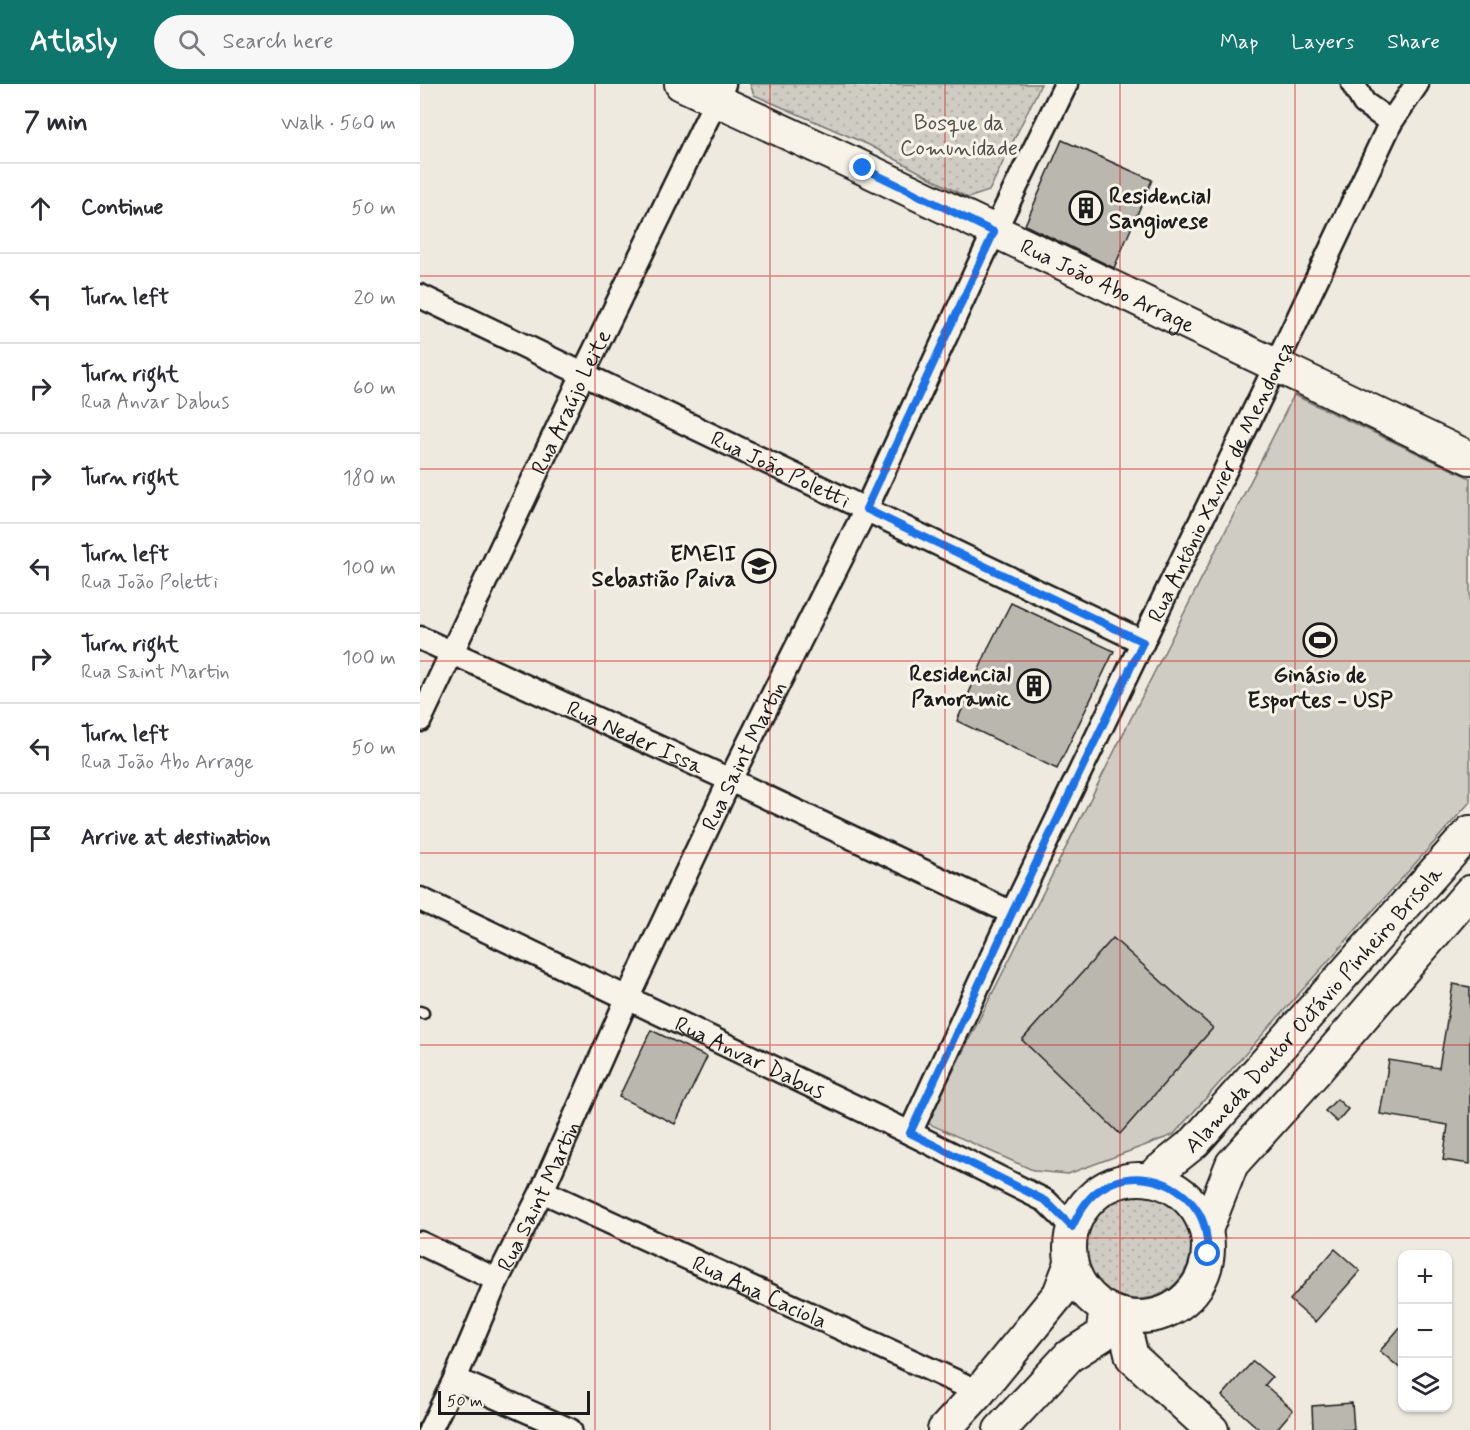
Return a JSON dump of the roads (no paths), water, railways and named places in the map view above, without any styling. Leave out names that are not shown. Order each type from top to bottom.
[{"type":"street","name":"Rua João Abo Arrage","points":[[681,84],[720,92],[994,232],[1470,458]]},
{"type":"street","name":"Rua Saint Martin","points":[[430,1430],[455,1379],[497,1280],[542,1191],[628,997],[730,780],[866,509],[994,232],[1066,84]]},
{"type":"street","points":[[1353,84],[1364,103],[1391,122]]},
{"type":"street","name":"Rua Antônio Xavier de Mendonça","points":[[910,1133],[1012,913],[1391,122],[1417,84]]},
{"type":"street","name":"Rua Araújo Leite","points":[[420,720],[583,374],[720,92]]},
{"type":"street","name":"Rua João Poletti","points":[[420,296],[1143,642]]},
{"type":"street","name":"Rua Neder Issa","points":[[420,638],[730,780],[1012,913]]},
{"type":"street","name":"Alameda Doutor Octávio Pinheiro Brisola","points":[[1149,1179],[1195,1142],[1470,832]]},
{"type":"street","name":"Alameda Doutor Octávio Pinheiro Brisola","points":[[1206,1230],[1232,1164],[1303,1087],[1470,891]]},
{"type":"street","name":"Rua Anvar Dabus","points":[[420,899],[910,1133],[1046,1201],[1072,1227]]},
{"type":"street","name":"Alameda Doutor Octávio Pinheiro Brisola","points":[[944,1430],[979,1392],[1059,1294],[1071,1263],[1072,1227],[1078,1213],[1099,1190],[1126,1179],[1149,1179],[1163,1182],[1182,1193],[1197,1210],[1206,1230],[1208,1254],[1202,1277],[1188,1297],[1169,1311],[1146,1317],[1114,1312],[1090,1298],[1078,1282],[1071,1263]]},
{"type":"street","name":"Rua Ana Caciola","points":[[542,1191],[979,1392]]},
{"type":"street","points":[[420,1243],[497,1280]]},
{"type":"street","points":[[1000,1430],[1069,1356],[1102,1335],[1114,1312]]},
{"type":"street","points":[[1114,1312],[1132,1357],[1212,1430]]},
{"type":"street","points":[[455,1379],[570,1430]]},
{"type":"place","name":"Residencial Sangiovese","points":[[1086,208]]},
{"type":"place","name":"EMEII Sebastião Paiva","points":[[759,566]]},
{"type":"place","name":"Ginásio de Esportes - USP","points":[[1320,640]]},
{"type":"place","name":"Residencial Panoramic","points":[[1034,686]]},
{"type":"park label","name":"Bosque da Comunidade","points":[[959,134]]}]
